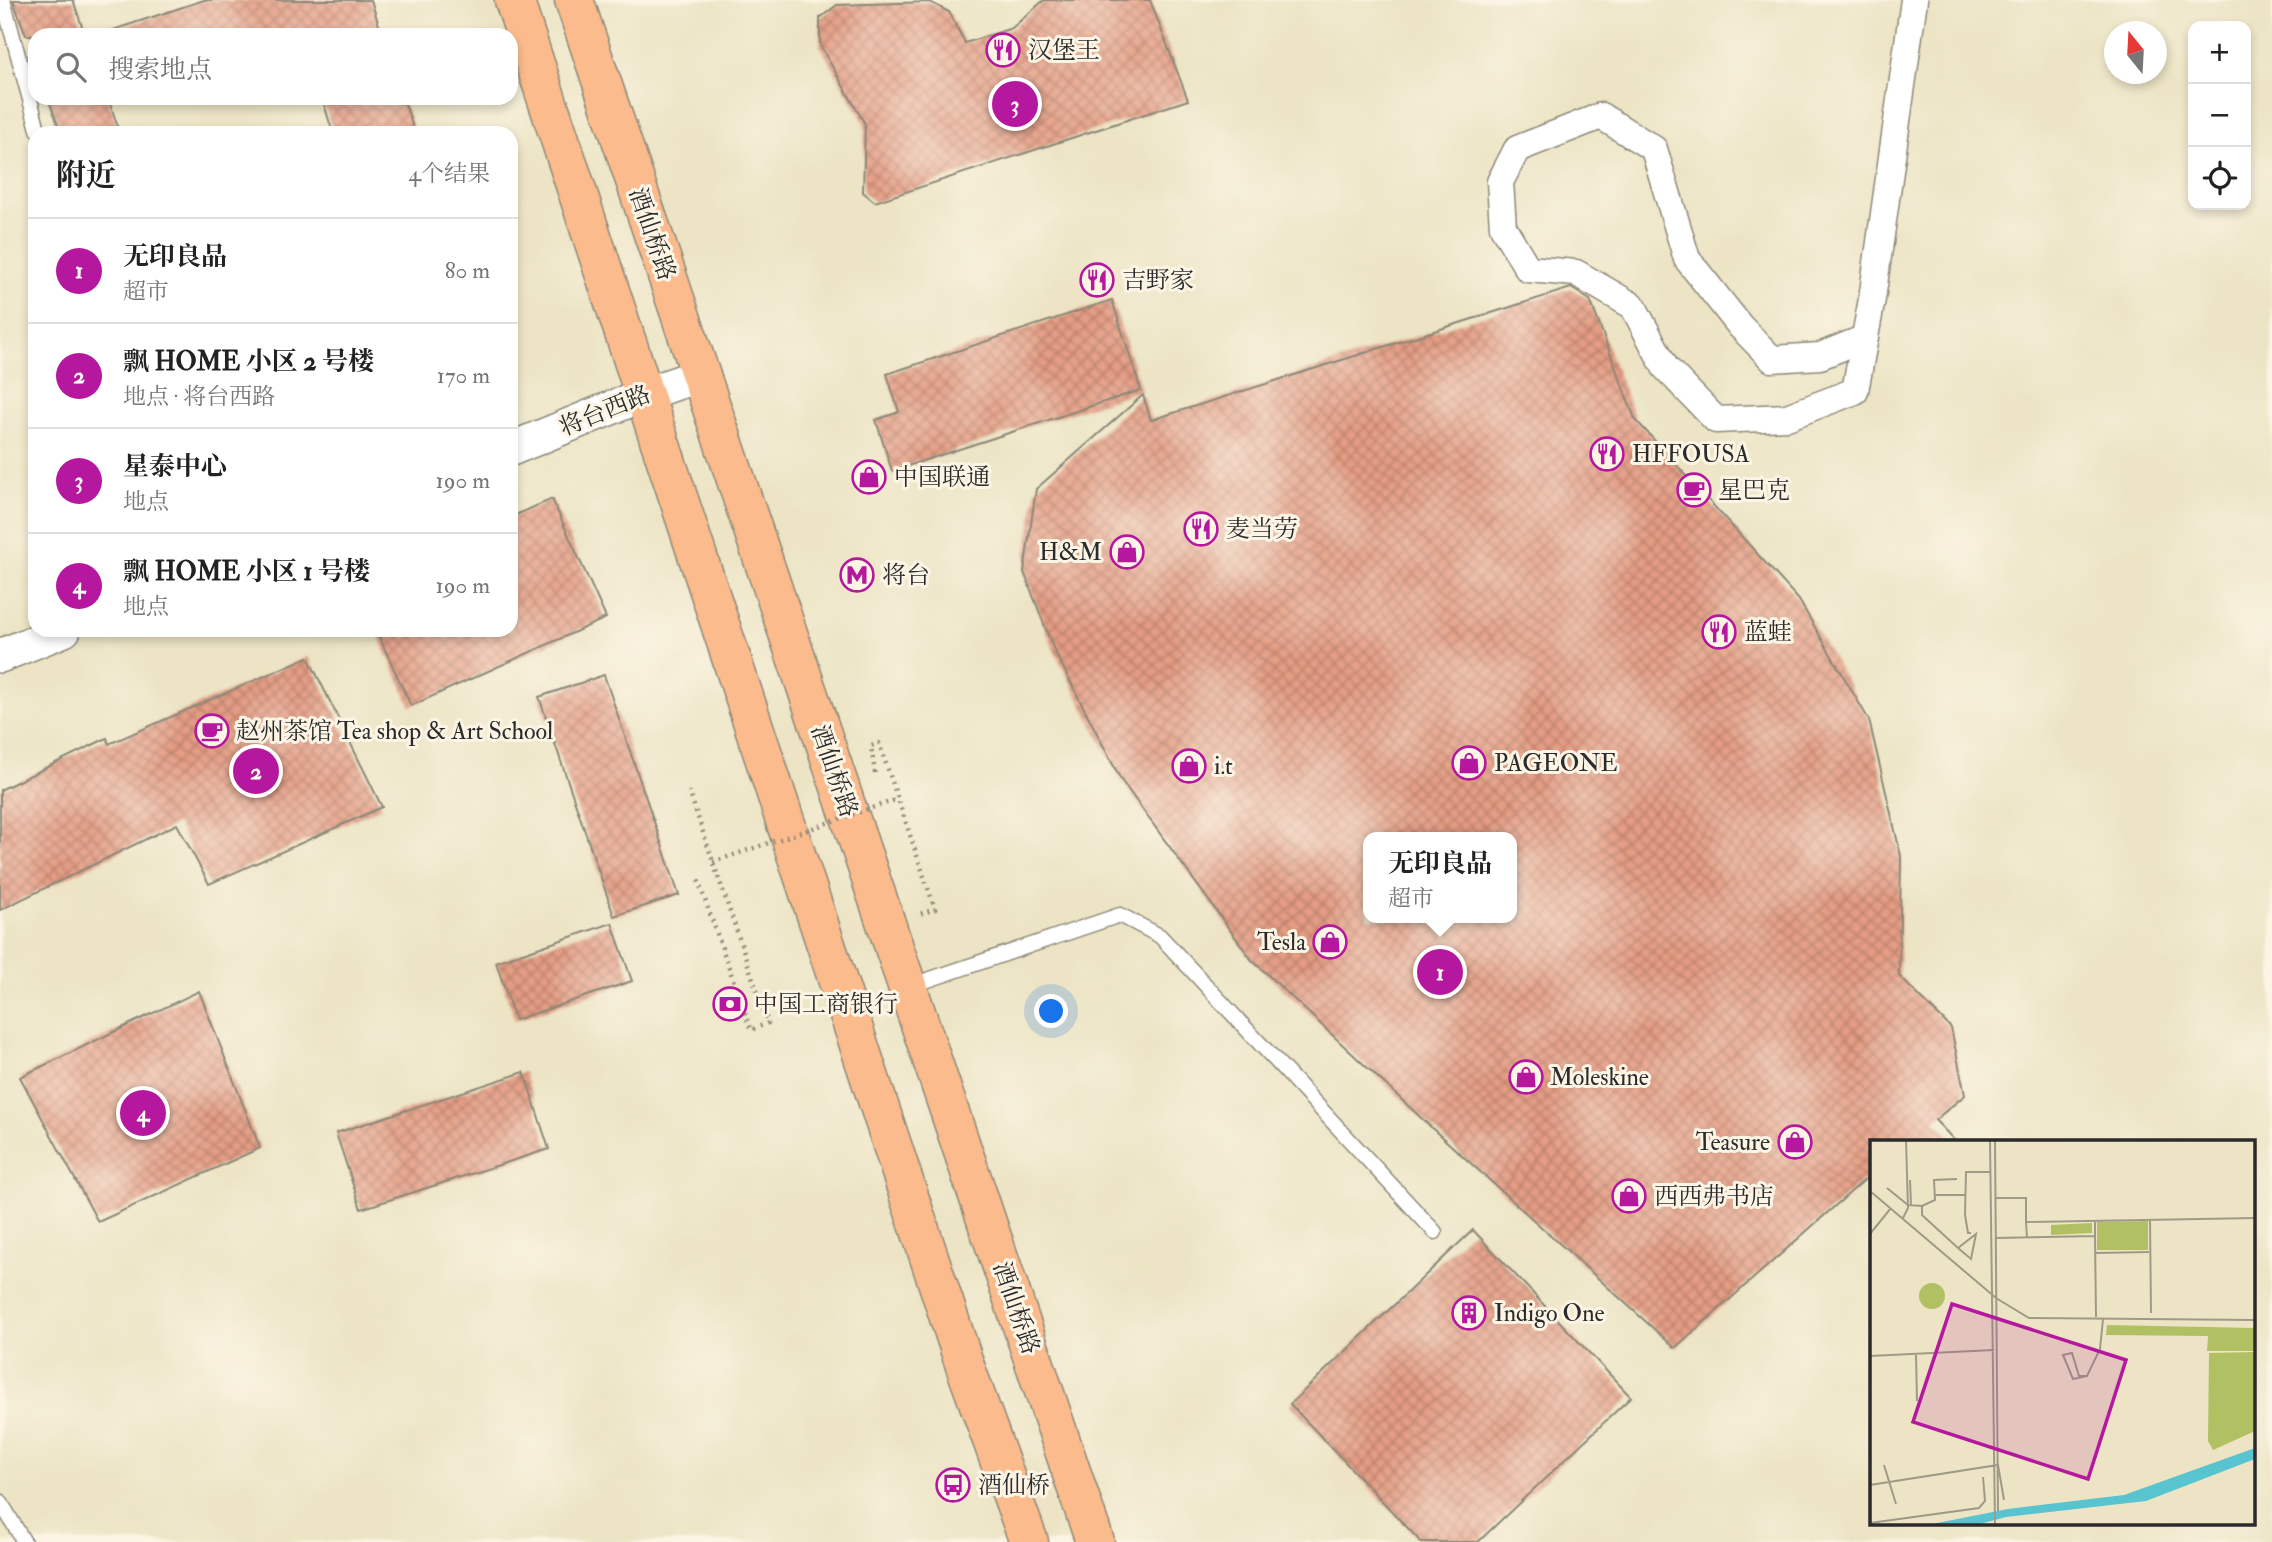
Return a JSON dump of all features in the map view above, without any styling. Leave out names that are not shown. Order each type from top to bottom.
[{"type":"main road","points":[[514,0],[965,1366],[1029,1542]]},
{"type":"main road","name":"酒仙桥路","points":[[574,0],[1095,1542]]},
{"type":"street","points":[[1865,338],[1820,356],[1772,359],[1740,326],[1687,259],[1654,149],[1601,116],[1517,149],[1500,182],[1503,227],[1528,269],[1576,273],[1633,306],[1665,367],[1716,420],[1787,417],[1856,391],[1865,338],[1914,0]]},
{"type":"street","name":"将台西路","points":[[518,446],[645,394],[700,375]]},
{"type":"street","points":[[0,656],[47,637]]},
{"type":"lane","points":[[3,0],[28,92]]},
{"type":"lane","points":[[31,105],[37,126]]},
{"type":"lane","points":[[907,988],[1120,915],[1160,936],[1435,1232]]},
{"type":"lane","points":[[0,1501],[24,1542]]},
{"type":"path","points":[[875,774],[871,746],[879,743],[935,909],[920,915],[916,902]]},
{"type":"path","points":[[689,791],[768,1023],[751,1030],[698,880]]},
{"type":"path","points":[[713,862],[898,799]]},
{"type":"building","points":[[13,0],[73,0],[83,28],[28,28],[26,35]]},
{"type":"building","points":[[204,0],[371,0],[380,28],[119,28]]},
{"type":"building","points":[[1044,0],[1150,0],[1188,100],[875,202],[863,192],[865,124],[820,45],[820,18],[837,5],[930,2],[949,12],[965,43],[1012,28]]},
{"type":"building","points":[[51,105],[110,105],[118,126],[58,126]]},
{"type":"building","points":[[324,105],[405,105],[413,126],[331,126]]},
{"type":"building","points":[[1571,288],[1590,300],[1635,419],[1799,600],[1869,720],[1901,856],[1899,976],[1951,1028],[1965,1095],[1935,1120],[1954,1140],[1870,1140],[1870,1175],[1675,1348],[1434,1130],[1252,960],[1121,780],[1054,650],[1024,572],[1036,489],[1143,395],[1151,420]]},
{"type":"building","points":[[1112,300],[1141,390],[892,471],[876,420],[899,412],[887,374]]},
{"type":"building","points":[[552,499],[606,618],[411,706],[379,637],[518,637],[518,514]]},
{"type":"building","points":[[308,657],[382,807],[209,884],[177,824],[0,910],[0,790],[107,738],[109,744]]},
{"type":"building","points":[[604,675],[679,895],[614,916],[539,697]]},
{"type":"building","points":[[612,923],[632,981],[515,1020],[496,962]]},
{"type":"building","points":[[199,991],[260,1148],[98,1222],[20,1077]]},
{"type":"building","points":[[524,1072],[549,1149],[361,1209],[336,1133]]},
{"type":"building","name":"Indigo One","points":[[1473,1230],[1631,1397],[1478,1542],[1421,1542],[1290,1404]]},
{"type":"place","name":"汉堡王","points":[[1003,50]]},
{"type":"place","name":"星泰中心","points":[[1015,104]]},
{"type":"place","name":"吉野家","points":[[1097,280]]},
{"type":"place","name":"HFFOUSA","points":[[1607,454]]},
{"type":"place","name":"中国联通","points":[[869,477]]},
{"type":"place","name":"星巴克","points":[[1694,490]]},
{"type":"place","name":"麦当劳","points":[[1201,529]]},
{"type":"place","name":"H&M","points":[[1127,552]]},
{"type":"place","name":"将台","points":[[857,575]]},
{"type":"place","name":"蓝蛙","points":[[1719,632]]},
{"type":"place","name":"赵州茶馆 Tea shop & Art School","points":[[212,731]]},
{"type":"place","name":"PAGEONE","points":[[1469,763]]},
{"type":"place","name":"i.t","points":[[1189,766]]},
{"type":"place","name":"飘 HOME 小区 2 号楼","points":[[256,771]]},
{"type":"place","name":"Tesla","points":[[1330,942]]},
{"type":"place","name":"无印良品","points":[[1440,972]]},
{"type":"place","name":"中国工商银行","points":[[730,1004]]},
{"type":"place","name":"Moleskine","points":[[1526,1077]]},
{"type":"place","name":"飘 HOME 小区 1 号楼","points":[[143,1113]]},
{"type":"place","name":"Teasure","points":[[1795,1142]]},
{"type":"place","name":"西西弗书店","points":[[1629,1196]]},
{"type":"place","name":"Indigo One","points":[[1469,1313]]},
{"type":"place","name":"酒仙桥","points":[[953,1485]]}]
